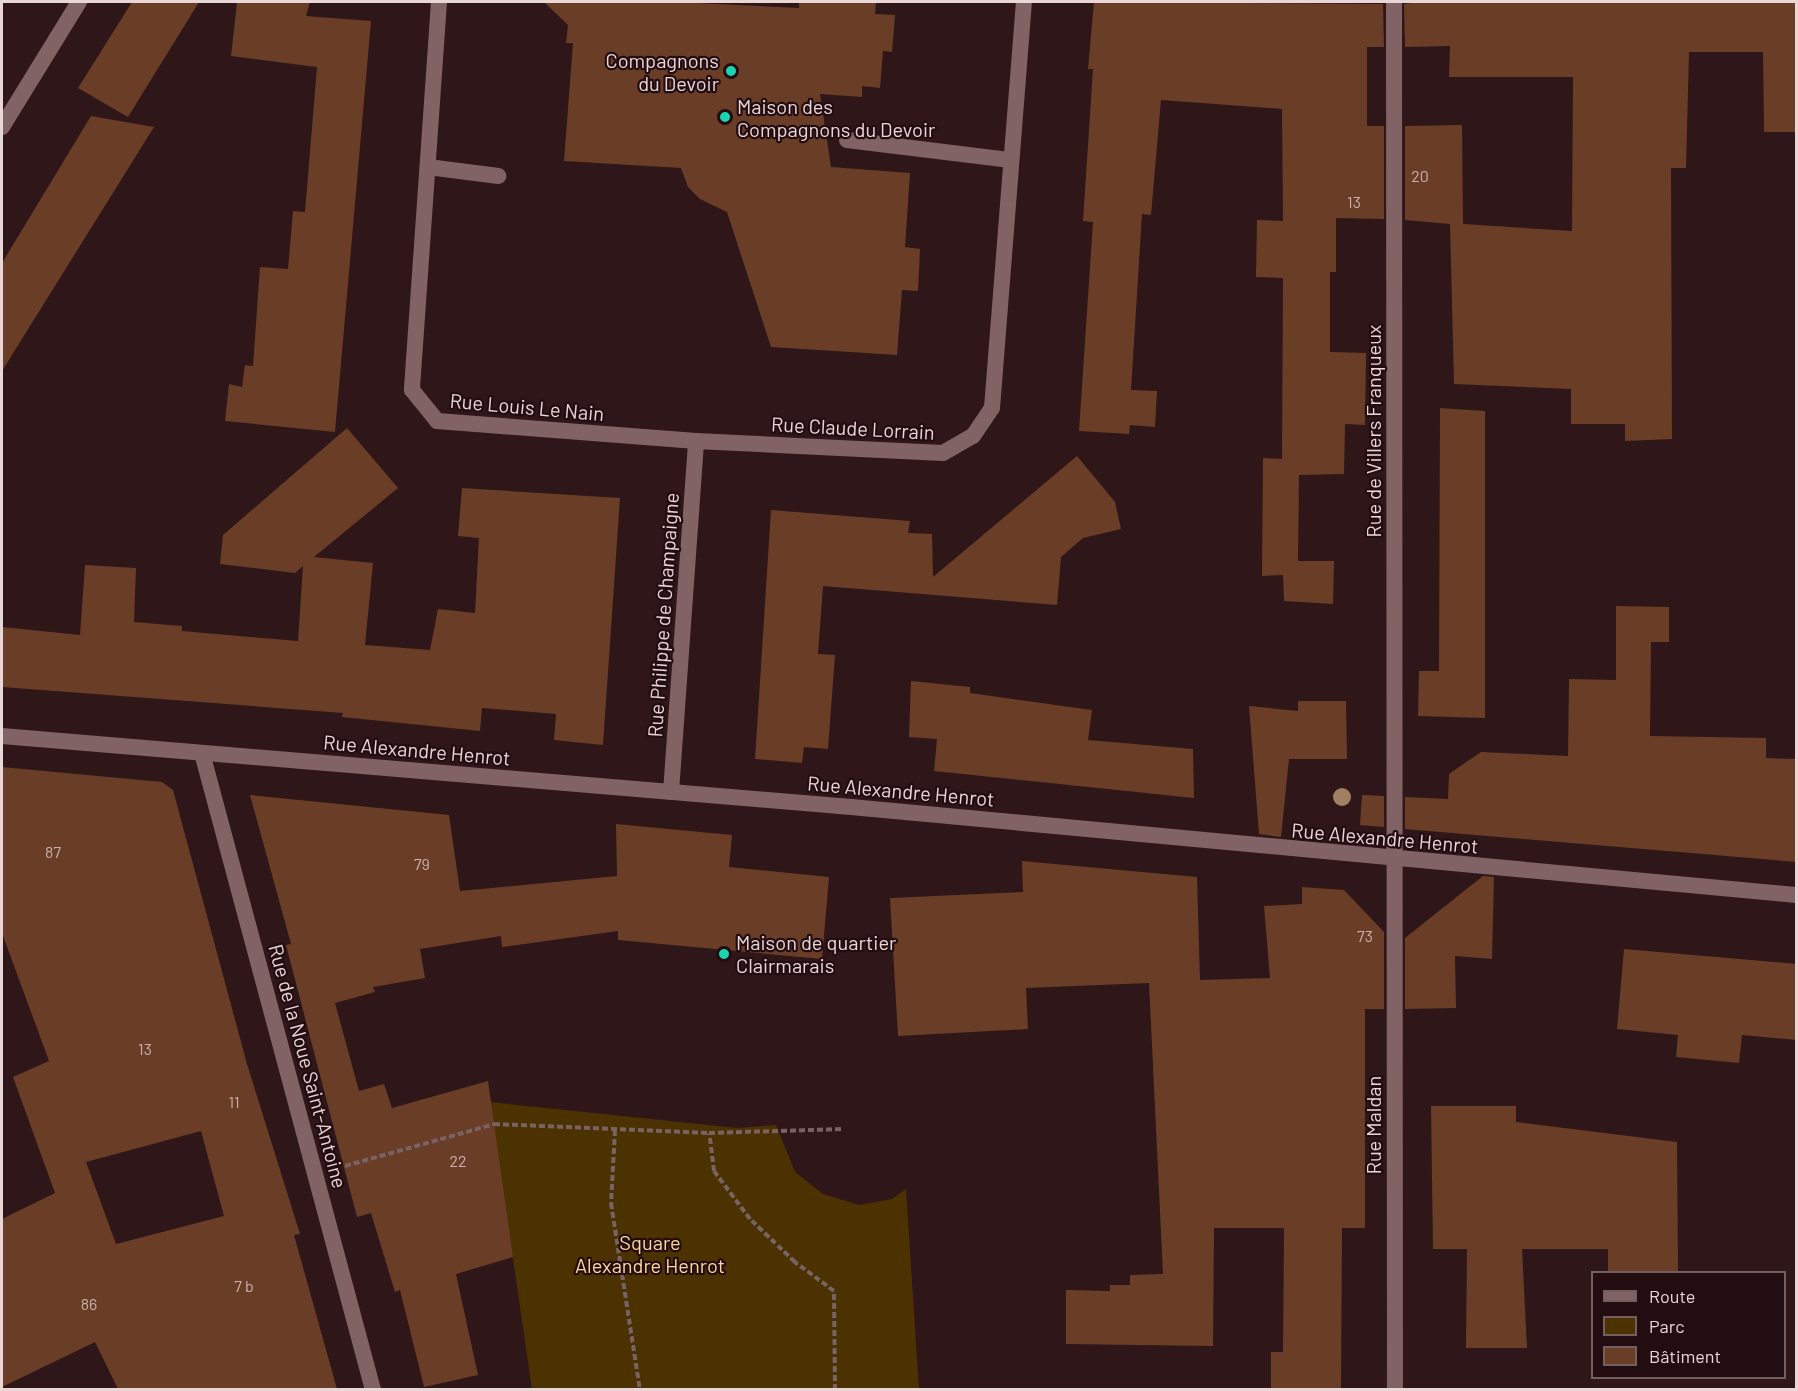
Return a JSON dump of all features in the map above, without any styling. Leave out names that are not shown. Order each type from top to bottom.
[{"type":"street","points":[[2,127],[79,2]]},
{"type":"street","name":"Rue Louis Le Nain","points":[[440,2],[412,390],[437,421],[696,441]]},
{"type":"street","name":"Rue Claude Lorrain","points":[[696,441],[943,453],[973,436],[992,408],[1024,2]]},
{"type":"street","name":"Rue de Villers Franqueux","points":[[1394,2],[1394,860]]},
{"type":"street","points":[[847,140],[1011,160]]},
{"type":"street","points":[[428,168],[498,176]]},
{"type":"street","name":"Rue Philippe de Champaigne","points":[[671,792],[696,441]]},
{"type":"street","name":"Rue Alexandre Henrot","points":[[2,736],[671,792],[1394,860],[1797,895]]},
{"type":"street","name":"Rue de la Noue Saint-Antoine","points":[[202,753],[373,1389]]},
{"type":"street","name":"Rue Maldan","points":[[1394,860],[1395,1389]]},
{"type":"path","points":[[315,1174],[494,1124],[709,1133],[844,1129]]},
{"type":"path","points":[[615,1130],[611,1203],[640,1389]]},
{"type":"path","points":[[709,1133],[714,1171],[750,1220],[795,1262],[834,1291],[835,1389]]},
{"type":"green space","name":"Square Alexandre Henrot","points":[[490,1102],[737,1128],[776,1125],[795,1172],[823,1194],[859,1205],[892,1199],[906,1189],[919,1389],[532,1389]]},
{"type":"building","points":[[132,2],[199,2],[128,117],[78,88]]},
{"type":"building","points":[[237,2],[310,2],[306,16],[371,21],[335,432],[225,421],[229,384],[242,387],[245,365],[253,366],[260,267],[288,269],[293,211],[305,212],[317,67],[231,56]]},
{"type":"building","points":[[544,2],[675,2],[799,8],[799,2],[876,2],[875,14],[895,15],[892,52],[883,51],[880,88],[862,86],[862,97],[820,94],[831,167],[910,173],[905,247],[920,249],[918,291],[902,290],[897,355],[771,347],[727,212],[700,199],[688,187],[681,168],[564,161],[573,43],[566,43],[568,25]]},
{"type":"building","points":[[1094,2],[1383,4],[1384,47],[1367,47],[1367,126],[1384,126],[1384,219],[1336,218],[1336,272],[1330,272],[1330,352],[1366,353],[1365,425],[1345,424],[1344,474],[1299,475],[1298,561],[1334,561],[1333,604],[1284,601],[1283,575],[1262,576],[1263,458],[1282,459],[1283,278],[1256,277],[1257,220],[1283,221],[1282,109],[1161,100],[1151,215],[1142,214],[1131,390],[1157,391],[1155,427],[1130,425],[1129,434],[1079,431],[1093,222],[1083,221],[1093,69],[1088,69]]},
{"type":"building","points":[[1421,2],[1797,2],[1797,132],[1764,132],[1763,52],[1689,52],[1686,168],[1671,168],[1672,439],[1625,441],[1625,424],[1571,424],[1571,389],[1454,384],[1450,224],[1405,220],[1405,126],[1462,125],[1463,224],[1572,231],[1573,77],[1449,77],[1450,46],[1405,47],[1404,4]]},
{"type":"building","points":[[91,116],[154,127],[2,371],[2,263]]},
{"type":"building","points":[[1440,408],[1485,411],[1485,718],[1418,716],[1419,671],[1439,671]]},
{"type":"building","points":[[347,428],[398,488],[314,557],[373,563],[365,645],[430,650],[438,609],[475,613],[479,538],[458,536],[462,488],[620,498],[603,745],[554,740],[556,714],[482,708],[480,731],[342,717],[343,713],[2,687],[2,627],[80,635],[85,565],[136,568],[134,622],[182,626],[182,631],[298,641],[303,566],[295,573],[220,564],[223,535]]},
{"type":"building","points":[[1077,456],[1115,502],[1121,529],[1083,538],[1061,557],[1057,605],[823,586],[818,654],[835,655],[828,749],[804,747],[802,763],[755,759],[771,510],[910,521],[908,533],[932,534],[933,577]]},
{"type":"building","points":[[1616,606],[1669,607],[1669,642],[1651,642],[1650,736],[1766,738],[1766,758],[1797,759],[1797,862],[1405,829],[1405,797],[1448,799],[1449,774],[1481,752],[1568,756],[1569,679],[1616,680]]},
{"type":"building","points":[[911,681],[970,687],[970,693],[1092,710],[1088,740],[1193,749],[1194,798],[934,771],[937,739],[909,737]]},
{"type":"building","points":[[1298,701],[1346,701],[1347,759],[1289,759],[1281,837],[1259,834],[1249,706],[1298,711]]},
{"type":"building","points":[[2,767],[162,782],[173,790],[247,1064],[300,1234],[294,1235],[337,1389],[118,1389],[95,1342],[2,1387],[2,1219],[55,1193],[13,1077],[49,1061],[2,933]],"holes":[[[201,1131],[224,1216],[116,1244],[86,1162]]]},
{"type":"building","points":[[250,795],[449,815],[460,891],[617,876],[616,824],[732,835],[729,867],[829,877],[822,959],[618,940],[618,931],[502,947],[501,936],[420,949],[425,978],[373,987],[375,992],[335,1003],[359,1091],[384,1084],[392,1108],[488,1081],[513,1257],[456,1274],[478,1375],[424,1387],[400,1290],[395,1292],[371,1213],[357,1217],[286,945],[291,944]]},
{"type":"building","points":[[1362,795],[1384,796],[1384,827],[1360,825]]},
{"type":"building","points":[[1022,861],[1197,877],[1200,980],[1270,978],[1264,906],[1302,904],[1302,887],[1344,890],[1384,932],[1384,1009],[1365,1009],[1365,1228],[1342,1228],[1341,1389],[1271,1389],[1271,1352],[1283,1352],[1284,1228],[1214,1228],[1213,1346],[1066,1344],[1066,1290],[1110,1291],[1110,1285],[1130,1285],[1130,1275],[1163,1274],[1149,983],[1026,988],[1028,1029],[898,1036],[890,898],[1023,892]]},
{"type":"building","points":[[1483,876],[1494,877],[1492,959],[1455,956],[1456,1008],[1405,1009],[1405,938]]},
{"type":"building","points":[[1624,949],[1797,964],[1797,1040],[1742,1035],[1739,1063],[1676,1057],[1678,1035],[1617,1029]]},
{"type":"building","points":[[1431,1106],[1516,1106],[1516,1122],[1677,1142],[1678,1271],[1608,1271],[1608,1249],[1522,1249],[1527,1348],[1466,1348],[1467,1249],[1433,1249]]},
{"type":"place","name":"Compagnons du Devoir","points":[[731,71]]},
{"type":"place","name":"Maison des Compagnons du Devoir","points":[[725,117]]},
{"type":"place","name":"Maison de quartier Clairmarais","points":[[724,954]]}]
